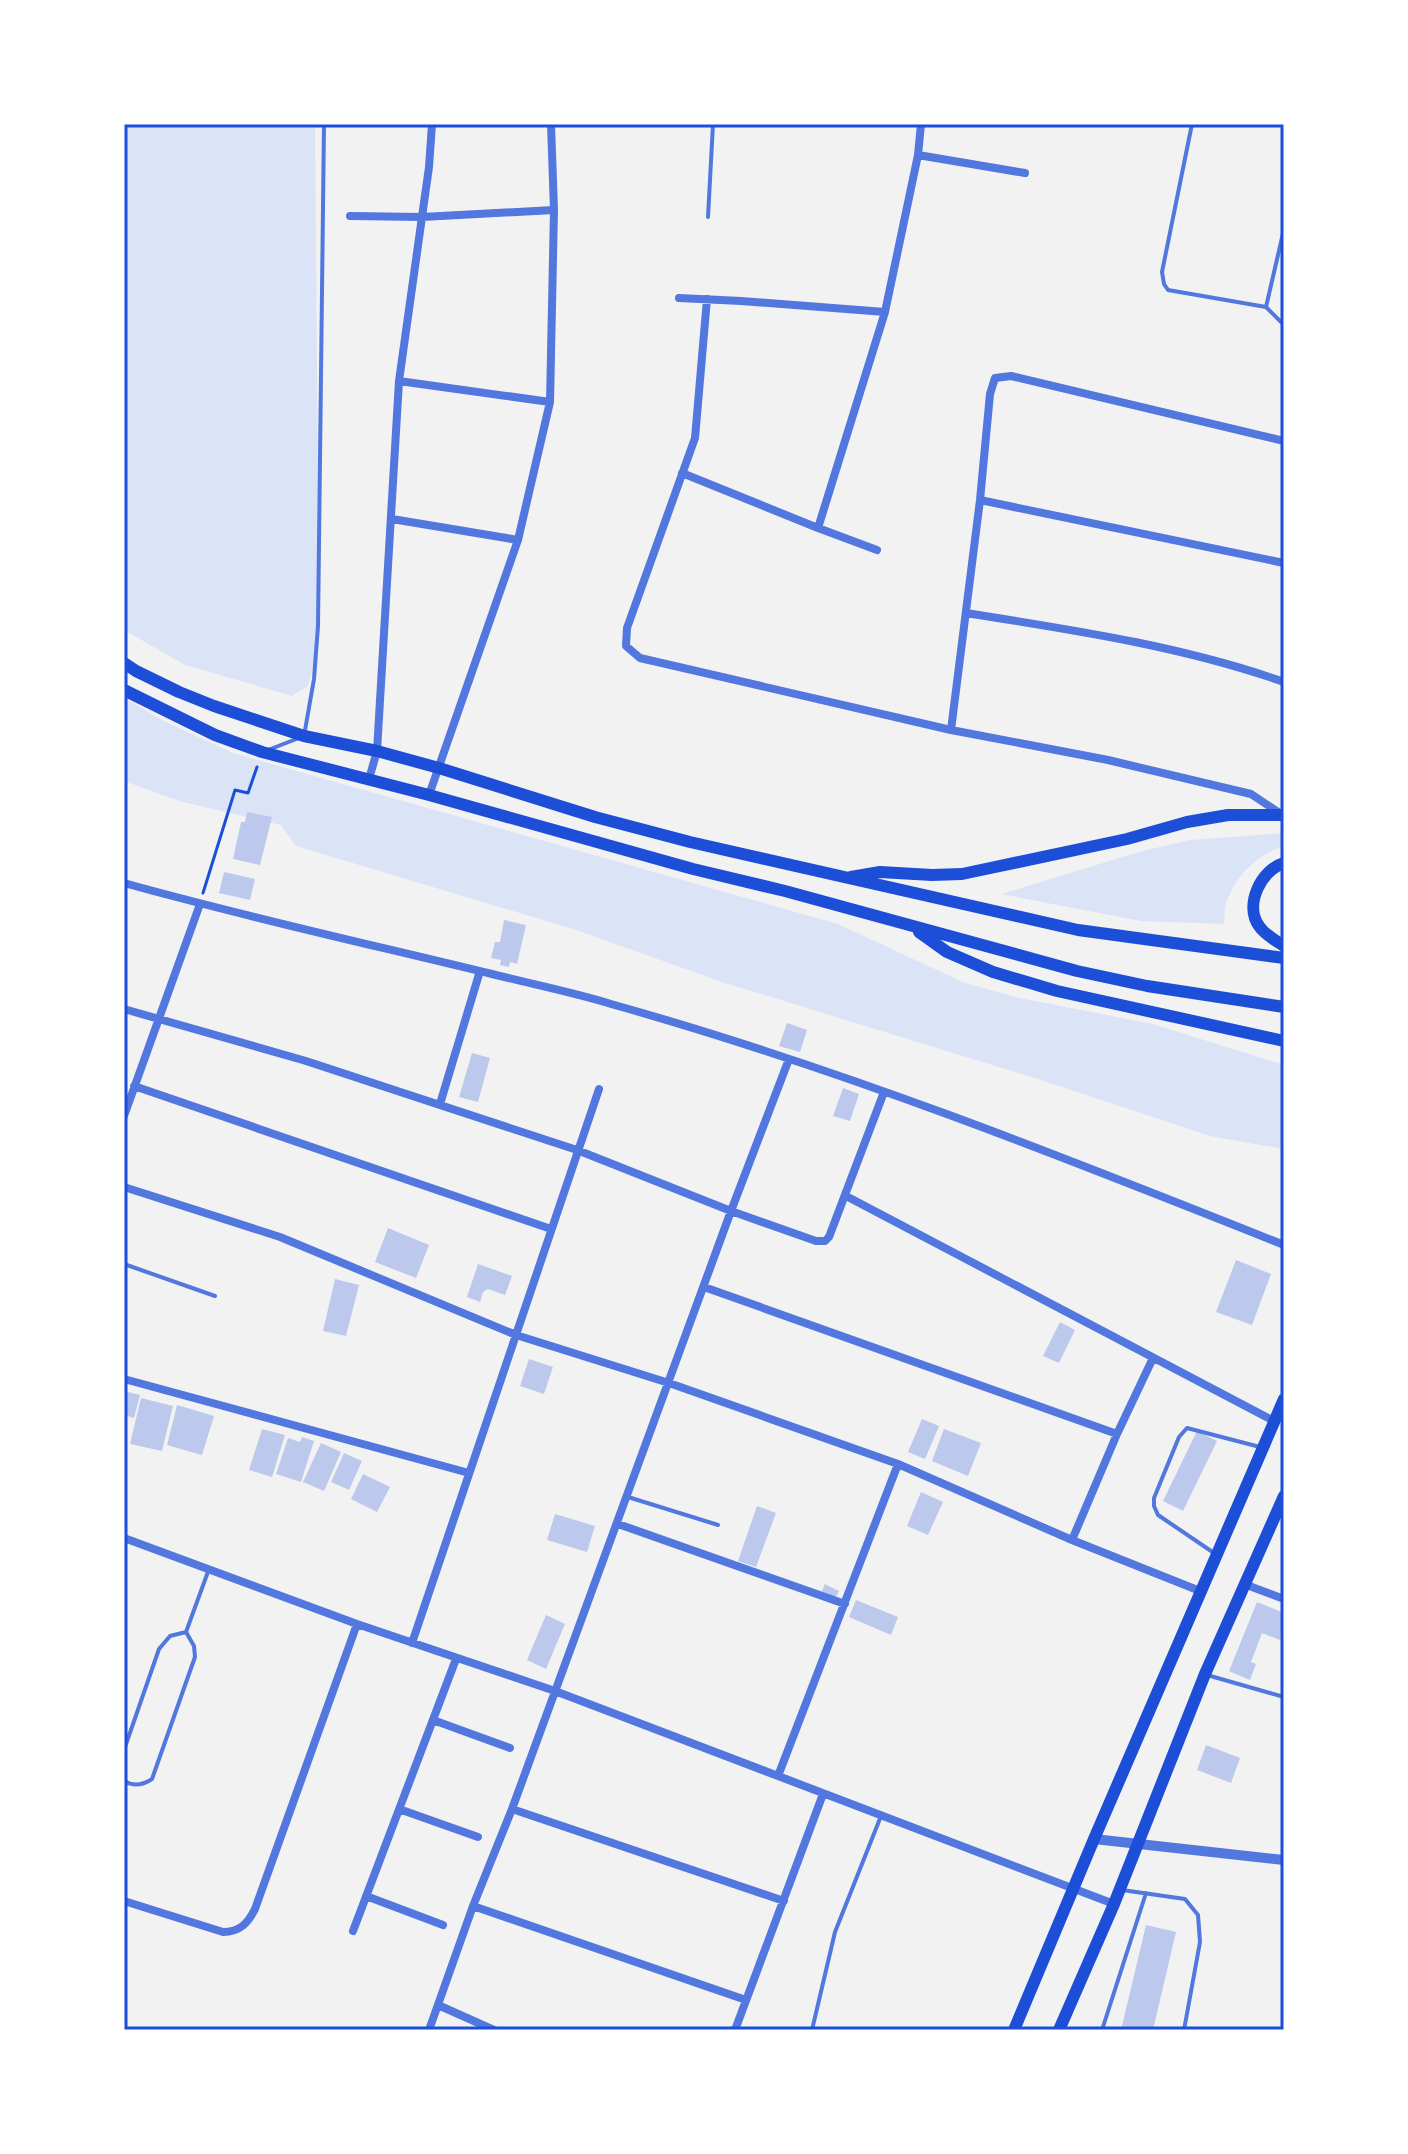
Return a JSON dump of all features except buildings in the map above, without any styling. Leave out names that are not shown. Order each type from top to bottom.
[{"type":"main road","points":[[124,663],[190,696],[304,736],[439,768],[595,817],[690,842],[1078,930],[1284,958]]},
{"type":"main road","points":[[124,690],[215,735],[262,752],[1077,971],[1147,986],[1284,1007]]},
{"type":"main road","points":[[844,878],[880,872],[962,874],[1127,839],[1201,819],[1228,815],[1283,815]]},
{"type":"main road","points":[[1284,863],[1278,864],[1261,879],[1253,902],[1257,924],[1284,946]]},
{"type":"main road","points":[[910,926],[947,952],[993,972],[1057,991],[1284,1041]]},
{"type":"main road","points":[[1014,2030],[1284,1399]]},
{"type":"main road","points":[[1059,2030],[1114,1904],[1205,1674],[1284,1496]]},
{"type":"street","points":[[369,779],[377,751],[399,381],[432,124]]},
{"type":"street","points":[[429,795],[518,540],[550,402],[554,210],[551,124]]},
{"type":"street","points":[[818,528],[885,312],[918,155],[921,124]]},
{"type":"street","points":[[918,155],[1025,173]]},
{"type":"street","points":[[350,216],[422,217],[554,210]]},
{"type":"street","points":[[679,298],[885,312]]},
{"type":"street","points":[[707,299],[695,438],[627,628],[626,646],[640,658],[951,730],[1108,760],[1251,794],[1283,815]]},
{"type":"street","points":[[951,730],[990,394],[995,378],[1011,376],[1284,441]]},
{"type":"street","points":[[399,381],[550,402]]},
{"type":"street","points":[[682,473],[877,550]]},
{"type":"street","points":[[980,500],[1284,563]]},
{"type":"street","points":[[392,519],[518,540]]},
{"type":"street","points":[[966,613],[1092,633],[1203,658],[1284,682]]},
{"type":"street","points":[[124,883],[610,1003],[884,1092],[1284,1245]]},
{"type":"street","points":[[124,1116],[200,904]]},
{"type":"street","points":[[440,1104],[480,971]]},
{"type":"street","points":[[124,1009],[306,1061],[440,1104],[577,1150],[816,1241],[825,1241],[829,1237],[884,1092]]},
{"type":"street","points":[[429,2030],[789,1059]]},
{"type":"street","points":[[134,1086],[551,1229]]},
{"type":"street","points":[[412,1643],[599,1089]]},
{"type":"street","points":[[124,1187],[280,1237],[516,1335],[669,1383],[898,1464],[1072,1540],[1200,1591]]},
{"type":"street","points":[[846,1196],[1274,1421]]},
{"type":"street","points":[[704,1287],[1117,1434]]},
{"type":"street","points":[[1072,1540],[1153,1358]]},
{"type":"street","points":[[124,1379],[469,1473]]},
{"type":"street","points":[[778,1776],[898,1464]]},
{"type":"street","points":[[618,1524],[845,1604]]},
{"type":"street","points":[[124,1538],[357,1624],[555,1691],[1114,1904]]},
{"type":"street","points":[[1244,1584],[1284,1599]]},
{"type":"street","points":[[124,1901],[223,1932],[233,1932],[249,1921],[357,1624]]},
{"type":"street","points":[[353,1931],[456,1659]]},
{"type":"street","points":[[433,1720],[510,1748]]},
{"type":"street","points":[[735,2030],[823,1794]]},
{"type":"street","points":[[399,1809],[478,1837]]},
{"type":"street","points":[[512,1809],[784,1901]]},
{"type":"street","points":[[1094,1839],[1284,1860]]},
{"type":"street","points":[[366,1896],[443,1925]]},
{"type":"street","points":[[473,1906],[746,2000]]},
{"type":"street","points":[[438,2005],[494,2030]]},
{"type":"lane","points":[[262,752],[304,736],[314,679],[318,626],[324,124]]},
{"type":"lane","points":[[708,217],[713,124]]},
{"type":"lane","points":[[1192,124],[1162,272],[1164,284],[1168,290],[1266,307],[1284,325]]},
{"type":"lane","points":[[1266,307],[1284,229]]},
{"type":"lane","points":[[124,1264],[215,1296]]},
{"type":"lane","points":[[1216,1554],[1158,1515],[1154,1506],[1154,1498],[1179,1437],[1187,1428],[1262,1448]]},
{"type":"lane","points":[[628,1497],[718,1525]]},
{"type":"lane","points":[[124,1781],[144,1785],[152,1779],[195,1657],[194,1646],[186,1632],[209,1569]]},
{"type":"lane","points":[[124,1750],[159,1649],[170,1636],[186,1632]]},
{"type":"lane","points":[[1205,1674],[1284,1697]]},
{"type":"lane","points":[[812,2030],[835,1932],[881,1816]]},
{"type":"lane","points":[[1119,1889],[1185,1899],[1198,1915],[1200,1942],[1184,2030]]},
{"type":"lane","points":[[1102,2030],[1146,1893]]},
{"type":"path","points":[[200,904],[235,790],[248,793],[262,752]]},
{"type":"shaded area","points":[[124,124],[315,124],[319,608],[316,656],[308,686],[292,696],[185,665],[124,630]]},
{"type":"shaded area","points":[[124,698],[162,720],[233,753],[838,924],[965,983],[1020,998],[1153,1024],[1284,1065],[1284,1149],[1210,1136],[1041,1080],[725,983],[576,930],[296,846],[281,825],[179,801],[124,781]]},
{"type":"shaded area","points":[[1284,833],[1284,846],[1258,859],[1237,881],[1225,907],[1224,924],[1141,921],[1001,894],[1142,851],[1191,840]]}]
